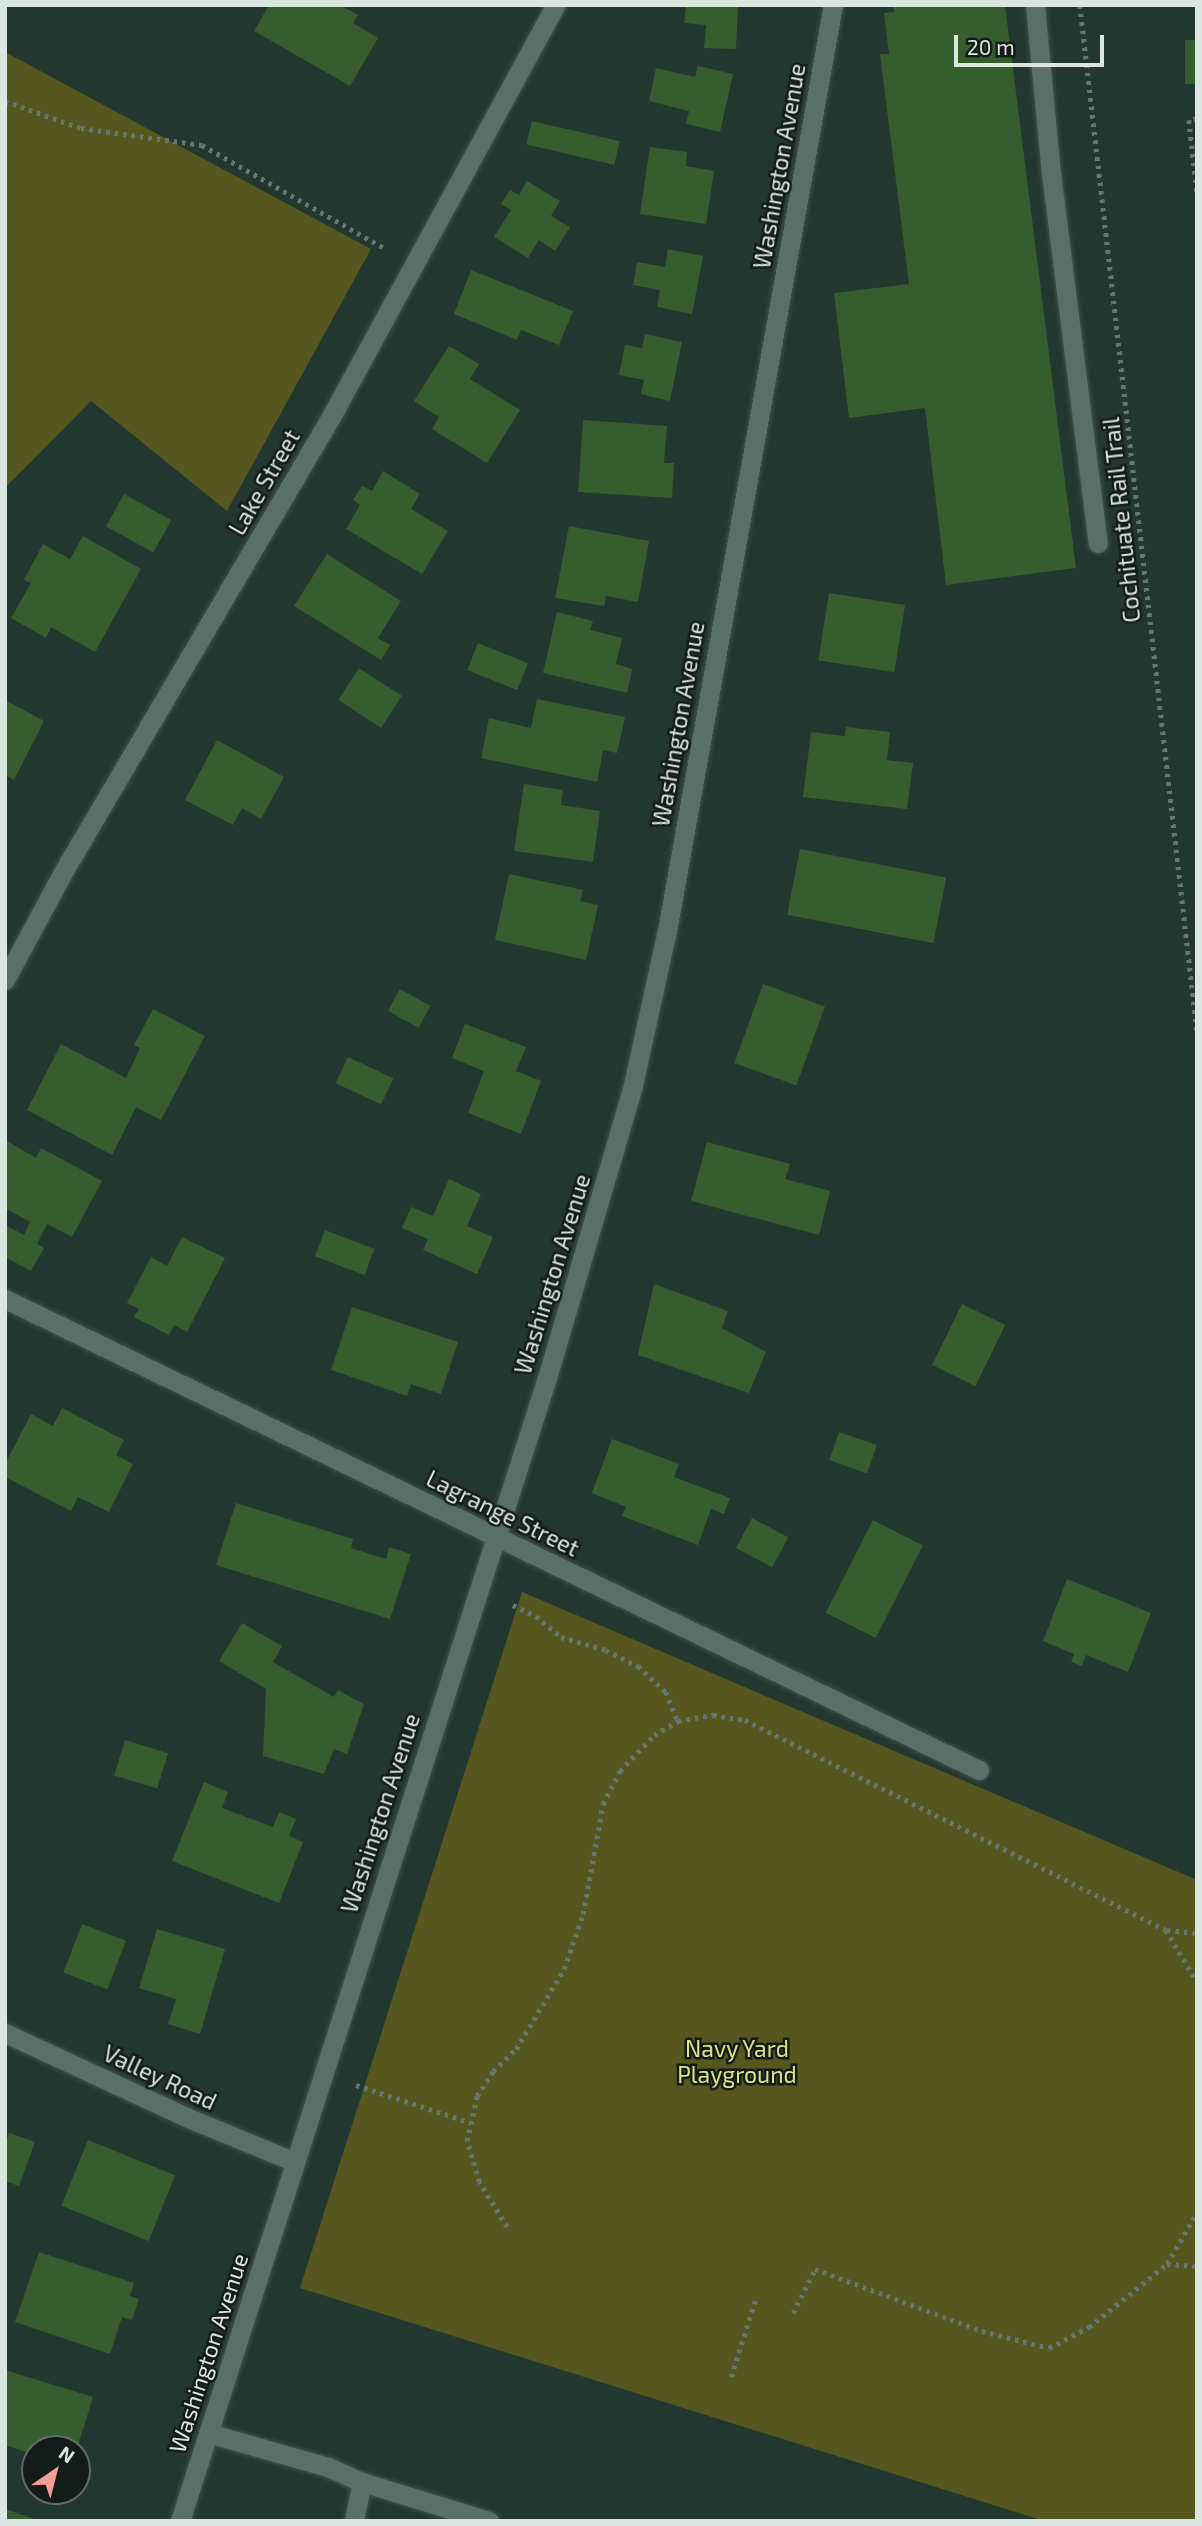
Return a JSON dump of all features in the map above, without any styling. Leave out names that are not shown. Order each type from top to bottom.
[{"type":"street","name":"Lake Street","points":[[5,980],[62,874],[332,415],[556,5]]},
{"type":"street","name":"Washington Avenue","points":[[180,2521],[591,1233],[633,1085],[661,957],[833,5]]},
{"type":"street","points":[[1035,5],[1051,173],[1098,543]]},
{"type":"street","name":"Lagrange Street","points":[[5,1299],[979,1770]]},
{"type":"street","name":"Valley Road","points":[[5,2033],[186,2117],[295,2162]]},
{"type":"street","points":[[208,2433],[328,2467],[362,2482],[489,2521]]},
{"type":"street","points":[[354,2521],[362,2482]]},
{"type":"path","name":"Cochituate Rail Trail","points":[[1080,5],[1197,1030]]},
{"type":"path","points":[[5,101],[81,128],[202,145],[315,211],[364,235],[413,267]]},
{"type":"path","points":[[1197,118],[1189,120],[1197,192]]},
{"type":"path","points":[[509,1603],[536,1616],[561,1637],[606,1650],[638,1666],[666,1692],[678,1721]]},
{"type":"path","points":[[507,2227],[479,2182],[467,2141],[477,2096],[493,2071],[516,2049],[564,1969],[583,1914],[601,1814],[620,1771],[654,1735],[678,1721],[713,1715],[745,1720],[1166,1930],[1197,1933]]},
{"type":"path","points":[[1166,1930],[1197,1982]]},
{"type":"path","points":[[353,2085],[471,2123]]},
{"type":"path","points":[[793,2314],[815,2269],[982,2331],[1049,2348],[1089,2327],[1167,2264],[1197,2212]]},
{"type":"path","points":[[1167,2264],[1197,2266]]},
{"type":"path","points":[[731,2377],[755,2301]]},
{"type":"green space","points":[[5,52],[371,249],[227,511],[91,401],[5,488]]},
{"type":"green space","name":"Navy Yard Playground","points":[[522,1592],[1197,1880],[1197,2521],[1038,2519],[300,2288]]},
{"type":"building","points":[[269,5],[340,5],[358,15],[353,23],[378,38],[350,86],[254,31]]},
{"type":"building","points":[[686,5],[738,5],[736,49],[704,48],[706,25],[684,23]]},
{"type":"building","points":[[893,5],[1005,5],[1076,568],[946,585],[925,408],[849,418],[834,293],[909,284],[880,54],[889,54],[884,13],[894,12]]},
{"type":"building","points":[[1185,40],[1197,40],[1197,84],[1185,84]]},
{"type":"building","points":[[698,66],[733,74],[720,132],[686,124],[689,111],[649,101],[656,68],[695,77]]},
{"type":"building","points":[[532,121],[620,141],[614,165],[527,144]]},
{"type":"building","points":[[650,147],[687,152],[686,166],[714,171],[706,224],[640,214]]},
{"type":"building","points":[[527,181],[560,201],[551,216],[570,227],[555,251],[539,240],[528,258],[494,237],[511,210],[501,204],[510,190],[519,195]]},
{"type":"building","points":[[668,249],[703,256],[692,314],[657,307],[660,290],[633,285],[637,262],[665,267]]},
{"type":"building","points":[[471,270],[573,311],[559,345],[521,330],[517,340],[454,314]]},
{"type":"building","points":[[645,334],[682,342],[670,401],[641,394],[644,380],[619,375],[625,345],[642,348]]},
{"type":"building","points":[[449,346],[479,364],[470,379],[520,410],[487,463],[432,429],[439,417],[414,401]]},
{"type":"building","points":[[583,420],[667,426],[664,463],[674,463],[672,498],[578,492]]},
{"type":"building","points":[[383,471],[420,494],[411,509],[448,531],[422,574],[346,529],[360,505],[353,500],[362,486],[372,491]]},
{"type":"building","points":[[124,494],[171,520],[153,553],[106,526]]},
{"type":"building","points":[[569,526],[649,541],[638,602],[606,596],[604,606],[555,598]]},
{"type":"building","points":[[83,536],[141,569],[95,652],[51,627],[46,638],[11,618],[31,583],[24,580],[43,544],[70,559]]},
{"type":"building","points":[[327,554],[401,601],[378,638],[390,645],[381,660],[294,606]]},
{"type":"building","points":[[829,593],[905,605],[894,672],[818,660]]},
{"type":"building","points":[[557,612],[593,621],[590,630],[622,638],[616,664],[632,669],[627,693],[543,673]]},
{"type":"building","points":[[478,643],[528,663],[517,690],[467,670]]},
{"type":"building","points":[[359,668],[402,696],[381,728],[338,700]]},
{"type":"building","points":[[537,699],[625,717],[617,753],[603,750],[597,782],[481,758],[489,718],[531,728]]},
{"type":"building","points":[[7,701],[44,721],[14,780],[5,775]]},
{"type":"building","points":[[846,727],[890,732],[887,760],[913,763],[907,809],[803,797],[811,732],[845,736]]},
{"type":"building","points":[[217,740],[284,777],[261,819],[242,808],[233,825],[185,800]]},
{"type":"building","points":[[524,784],[563,790],[561,805],[600,811],[593,862],[514,851]]},
{"type":"building","points":[[800,849],[946,877],[933,943],[787,915]]},
{"type":"building","points":[[509,874],[583,890],[580,901],[598,905],[586,960],[495,940]]},
{"type":"building","points":[[763,984],[825,1007],[796,1086],[734,1063]]},
{"type":"building","points":[[400,989],[431,1006],[418,1028],[388,1011]]},
{"type":"building","points":[[153,1009],[205,1036],[161,1120],[136,1107],[112,1155],[27,1110],[61,1044],[126,1078],[140,1048],[134,1045]]},
{"type":"building","points":[[465,1024],[526,1047],[516,1071],[541,1081],[521,1134],[468,1113],[484,1071],[452,1058]]},
{"type":"building","points":[[348,1057],[393,1078],[381,1104],[336,1083]]},
{"type":"building","points":[[7,1141],[36,1158],[41,1148],[102,1181],[72,1237],[47,1224],[37,1244],[44,1248],[31,1271],[5,1257],[5,1225],[24,1235],[30,1222],[5,1208]]},
{"type":"building","points":[[707,1142],[790,1164],[785,1179],[830,1191],[819,1235],[691,1201]]},
{"type":"building","points":[[449,1179],[481,1194],[467,1226],[493,1237],[477,1274],[423,1250],[428,1239],[402,1228],[411,1207],[433,1216]]},
{"type":"building","points":[[325,1230],[374,1249],[364,1275],[315,1256]]},
{"type":"building","points":[[182,1237],[225,1258],[187,1332],[174,1325],[169,1335],[134,1317],[139,1309],[127,1303],[151,1257],[167,1266]]},
{"type":"building","points":[[654,1284],[728,1311],[722,1328],[766,1352],[749,1393],[638,1355]]},
{"type":"building","points":[[962,1304],[1005,1325],[975,1386],[932,1365]]},
{"type":"building","points":[[352,1307],[458,1342],[441,1394],[411,1384],[407,1396],[331,1370]]},
{"type":"building","points":[[62,1408],[124,1440],[116,1455],[133,1464],[109,1512],[78,1497],[71,1511],[5,1477],[5,1464],[31,1414],[53,1426]]},
{"type":"building","points":[[839,1432],[877,1445],[867,1473],[829,1460]]},
{"type":"building","points":[[612,1439],[679,1464],[674,1477],[730,1498],[724,1514],[711,1509],[698,1545],[622,1516],[626,1507],[592,1493]]},
{"type":"building","points":[[236,1503],[353,1539],[351,1548],[386,1559],[389,1547],[411,1554],[390,1619],[216,1565]]},
{"type":"building","points":[[752,1518],[788,1537],[772,1567],[736,1548]]},
{"type":"building","points":[[873,1520],[923,1545],[876,1638],[826,1613]]},
{"type":"building","points":[[1067,1579],[1151,1613],[1128,1672],[1086,1655],[1082,1666],[1071,1662],[1074,1654],[1043,1641]]},
{"type":"building","points":[[242,1623],[282,1646],[273,1662],[334,1697],[338,1690],[364,1704],[347,1754],[334,1749],[324,1774],[263,1756],[266,1689],[219,1661]]},
{"type":"building","points":[[125,1740],[168,1753],[157,1789],[114,1775]]},
{"type":"building","points":[[204,1782],[228,1792],[222,1808],[273,1827],[279,1812],[296,1819],[289,1836],[303,1842],[279,1903],[172,1861]]},
{"type":"building","points":[[82,1924],[126,1941],[107,1989],[63,1973]]},
{"type":"building","points":[[157,1929],[225,1949],[200,2034],[168,2024],[176,1999],[139,1988]]},
{"type":"building","points":[[9,2133],[35,2142],[19,2186],[5,2181],[5,2145]]},
{"type":"building","points":[[88,2140],[175,2175],[149,2241],[61,2206]]},
{"type":"building","points":[[39,2252],[134,2283],[130,2296],[139,2299],[132,2320],[122,2317],[110,2354],[15,2322]]},
{"type":"building","points":[[5,2370],[93,2397],[81,2435],[21,2435],[21,2450],[5,2445]]},
{"type":"building","points":[[5,2509],[37,2520],[37,2521],[5,2521]]}]
